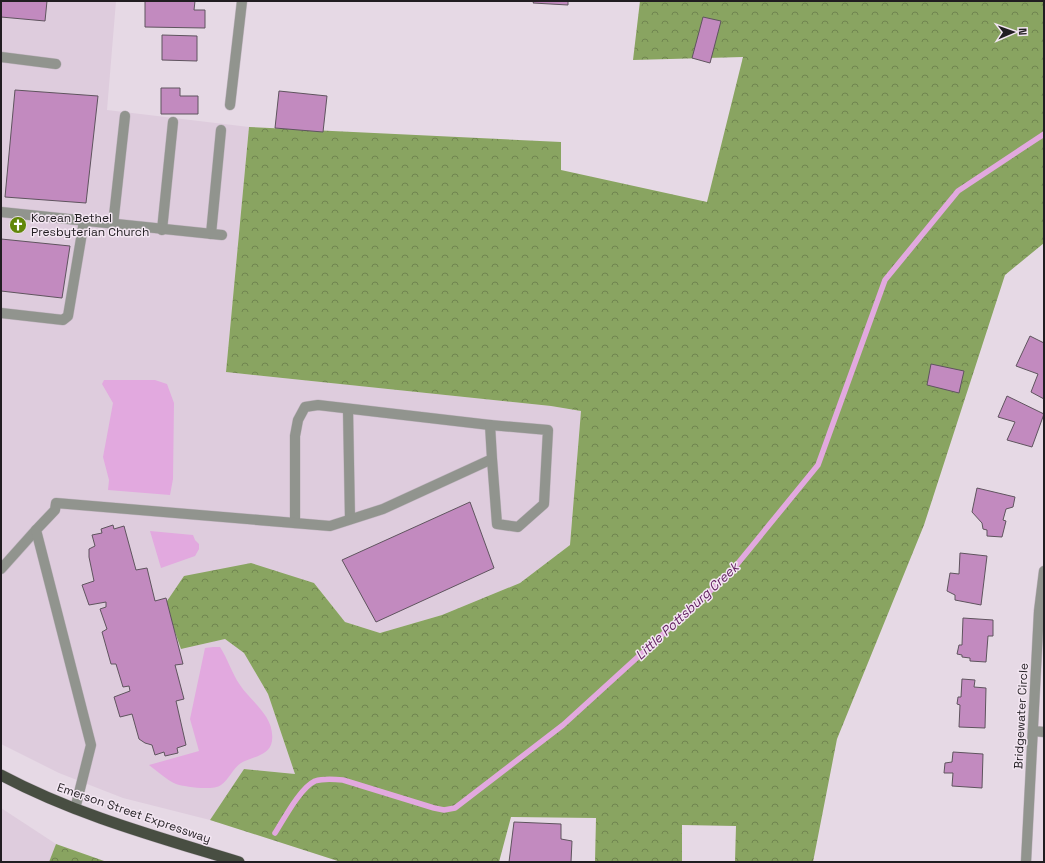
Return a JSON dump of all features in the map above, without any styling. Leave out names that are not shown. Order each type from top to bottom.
[{"type":"highway","name":"Emerson Street Expressway","points":[[1,775],[75,809],[126,827],[239,862]]},
{"type":"street","points":[[230,105],[242,1]]},
{"type":"street","points":[[1,57],[56,64]]},
{"type":"street","points":[[114,225],[125,116]]},
{"type":"street","points":[[162,230],[172,122]]},
{"type":"street","points":[[211,234],[221,130]]},
{"type":"street","points":[[1,212],[162,230],[222,235]]},
{"type":"street","points":[[1,313],[63,320],[68,316],[84,221]]},
{"type":"street","points":[[295,522],[295,436],[298,420],[305,407],[318,405],[490,425],[548,430],[544,504],[518,527],[497,524],[490,425]]},
{"type":"street","points":[[348,409],[350,519]]},
{"type":"street","points":[[1,569],[55,510],[56,503],[330,526],[383,509],[492,460]]},
{"type":"street","points":[[36,530],[92,745],[75,809]]},
{"type":"street","name":"Bridgewater Circle","points":[[1026,862],[1039,611],[1044,571]]},
{"type":"street","points":[[1033,731],[1044,732]]},
{"type":"shaded area","points":[[1,1],[116,1],[107,110],[249,127],[226,372],[551,406],[581,411],[570,545],[520,583],[442,615],[380,633],[345,622],[314,583],[182,649],[225,639],[244,653],[268,694],[295,774],[244,769],[210,820],[123,798],[59,773],[1,744]]},
{"type":"shaded area","points":[[104,380],[155,380],[167,384],[174,403],[173,479],[170,495],[108,490],[109,480],[103,457],[113,403],[102,384]]},
{"type":"shaded area","points":[[150,531],[193,535],[199,544],[199,549],[195,556],[161,568]]},
{"type":"shaded area","points":[[220,647],[240,685],[262,710],[270,724],[272,732],[271,746],[264,753],[241,763],[235,768],[226,781],[217,787],[192,787],[176,784],[149,765],[199,751],[190,719],[205,648]]},
{"type":"shaded area","points":[[1,808],[56,844],[49,862],[1,862]]},
{"type":"green space","points":[[640,1],[1044,1],[1044,243],[1005,275],[924,525],[837,739],[813,862],[735,862],[736,826],[682,825],[682,862],[595,862],[596,818],[511,817],[499,862],[341,862],[210,820],[244,769],[295,774],[268,694],[244,653],[225,639],[181,649],[165,604],[184,576],[251,563],[314,583],[345,622],[380,633],[442,615],[520,583],[570,545],[581,411],[551,406],[226,372],[249,127],[561,142],[561,170],[707,202],[743,57],[633,60]]},
{"type":"green space","points":[[56,844],[107,862],[49,862]]},
{"type":"building","points":[[1,1],[47,1],[45,21],[1,17]]},
{"type":"building","points":[[145,1],[195,1],[194,10],[205,10],[205,28],[145,27]]},
{"type":"building","points":[[534,1],[568,1],[568,5],[533,3]]},
{"type":"building","points":[[703,17],[721,21],[710,63],[692,58]]},
{"type":"building","points":[[162,35],[197,36],[197,61],[162,60]]},
{"type":"building","points":[[161,88],[180,88],[180,96],[198,96],[198,114],[161,114]]},
{"type":"building","points":[[15,90],[98,96],[86,203],[5,197]]},
{"type":"building","points":[[279,91],[327,96],[323,132],[275,128]]},
{"type":"building","points":[[1,239],[70,246],[62,298],[1,291]]},
{"type":"building","points":[[1030,336],[1044,343],[1044,399],[1031,392],[1038,374],[1016,366]]},
{"type":"building","points":[[931,364],[964,371],[959,393],[927,385]]},
{"type":"building","points":[[1007,396],[1044,414],[1032,447],[1007,440],[1015,422],[998,417]]},
{"type":"building","points":[[977,488],[1015,497],[1013,507],[1006,509],[1003,520],[1006,521],[1002,537],[987,536],[987,530],[983,529],[982,523],[972,512]]},
{"type":"building","points":[[470,502],[494,568],[376,622],[342,560]]},
{"type":"building","points":[[113,525],[114,529],[124,526],[136,570],[147,568],[155,601],[166,598],[183,664],[175,665],[184,699],[176,701],[186,745],[177,748],[178,753],[165,756],[164,752],[155,755],[152,745],[139,739],[132,714],[120,717],[114,697],[130,691],[129,686],[123,687],[116,664],[111,664],[102,632],[107,629],[100,609],[106,607],[106,602],[89,605],[82,585],[94,581],[89,557],[89,549],[95,546],[92,535],[102,533],[101,529]]},
{"type":"building","points":[[960,553],[987,556],[981,605],[955,600],[955,595],[947,591],[950,573],[959,574]]},
{"type":"building","points":[[963,618],[993,620],[993,636],[988,636],[986,662],[970,661],[970,658],[962,657],[962,655],[957,654],[959,645],[962,645]]},
{"type":"building","points":[[962,679],[975,680],[974,687],[986,688],[985,728],[959,727],[960,705],[957,704],[958,697],[961,697]]},
{"type":"building","points":[[953,752],[983,754],[982,788],[952,786],[953,773],[944,773],[945,763],[952,762]]},
{"type":"building","points":[[514,822],[561,824],[561,839],[572,841],[571,862],[509,862]]},
{"type":"waterway","name":"Little Pottsburg Creek","points":[[275,833],[293,804],[304,790],[315,781],[322,779],[343,780],[434,808],[444,810],[455,808],[563,725],[730,573],[818,465],[885,280],[958,191],[1044,134]]},
{"type":"place","name":"Korean Bethel Presbyterian Church","points":[[18,225]]}]
